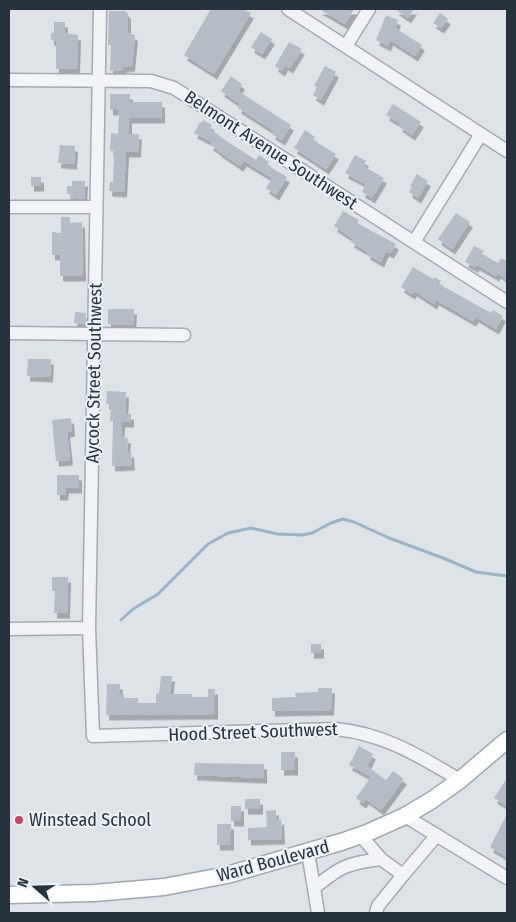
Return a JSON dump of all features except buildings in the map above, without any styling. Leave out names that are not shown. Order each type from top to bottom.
[{"type":"main road","name":"Ward Boulevard","points":[[9,895],[94,893],[164,887],[227,875],[308,853],[361,836],[405,816],[460,780],[507,740]]},
{"type":"street","name":"Aycock Street Southwest","points":[[93,736],[89,628],[100,9]]},
{"type":"street","points":[[288,9],[507,151]]},
{"type":"street","points":[[346,46],[369,9]]},
{"type":"street","name":"Belmont Avenue Southwest","points":[[9,80],[150,81],[174,88],[507,302]]},
{"type":"street","points":[[414,242],[481,134]]},
{"type":"street","points":[[9,207],[96,207]]},
{"type":"street","points":[[9,333],[184,335]]},
{"type":"street","points":[[9,629],[89,628]]},
{"type":"street","name":"Hood Street Southwest","points":[[93,736],[352,730],[406,748],[460,780]]},
{"type":"street","points":[[405,816],[507,878]]},
{"type":"street","points":[[376,913],[378,906],[437,835]]},
{"type":"street","points":[[361,836],[381,859],[403,875]]},
{"type":"street","points":[[308,853],[318,913]]},
{"type":"street","points":[[314,888],[337,869],[357,862],[381,859]]},
{"type":"waterway","points":[[121,620],[133,609],[158,594],[208,544],[228,533],[251,528],[278,534],[302,535],[312,533],[343,519],[476,572],[507,576]]},
{"type":"place","name":"Winstead School","points":[[19,820]]}]
